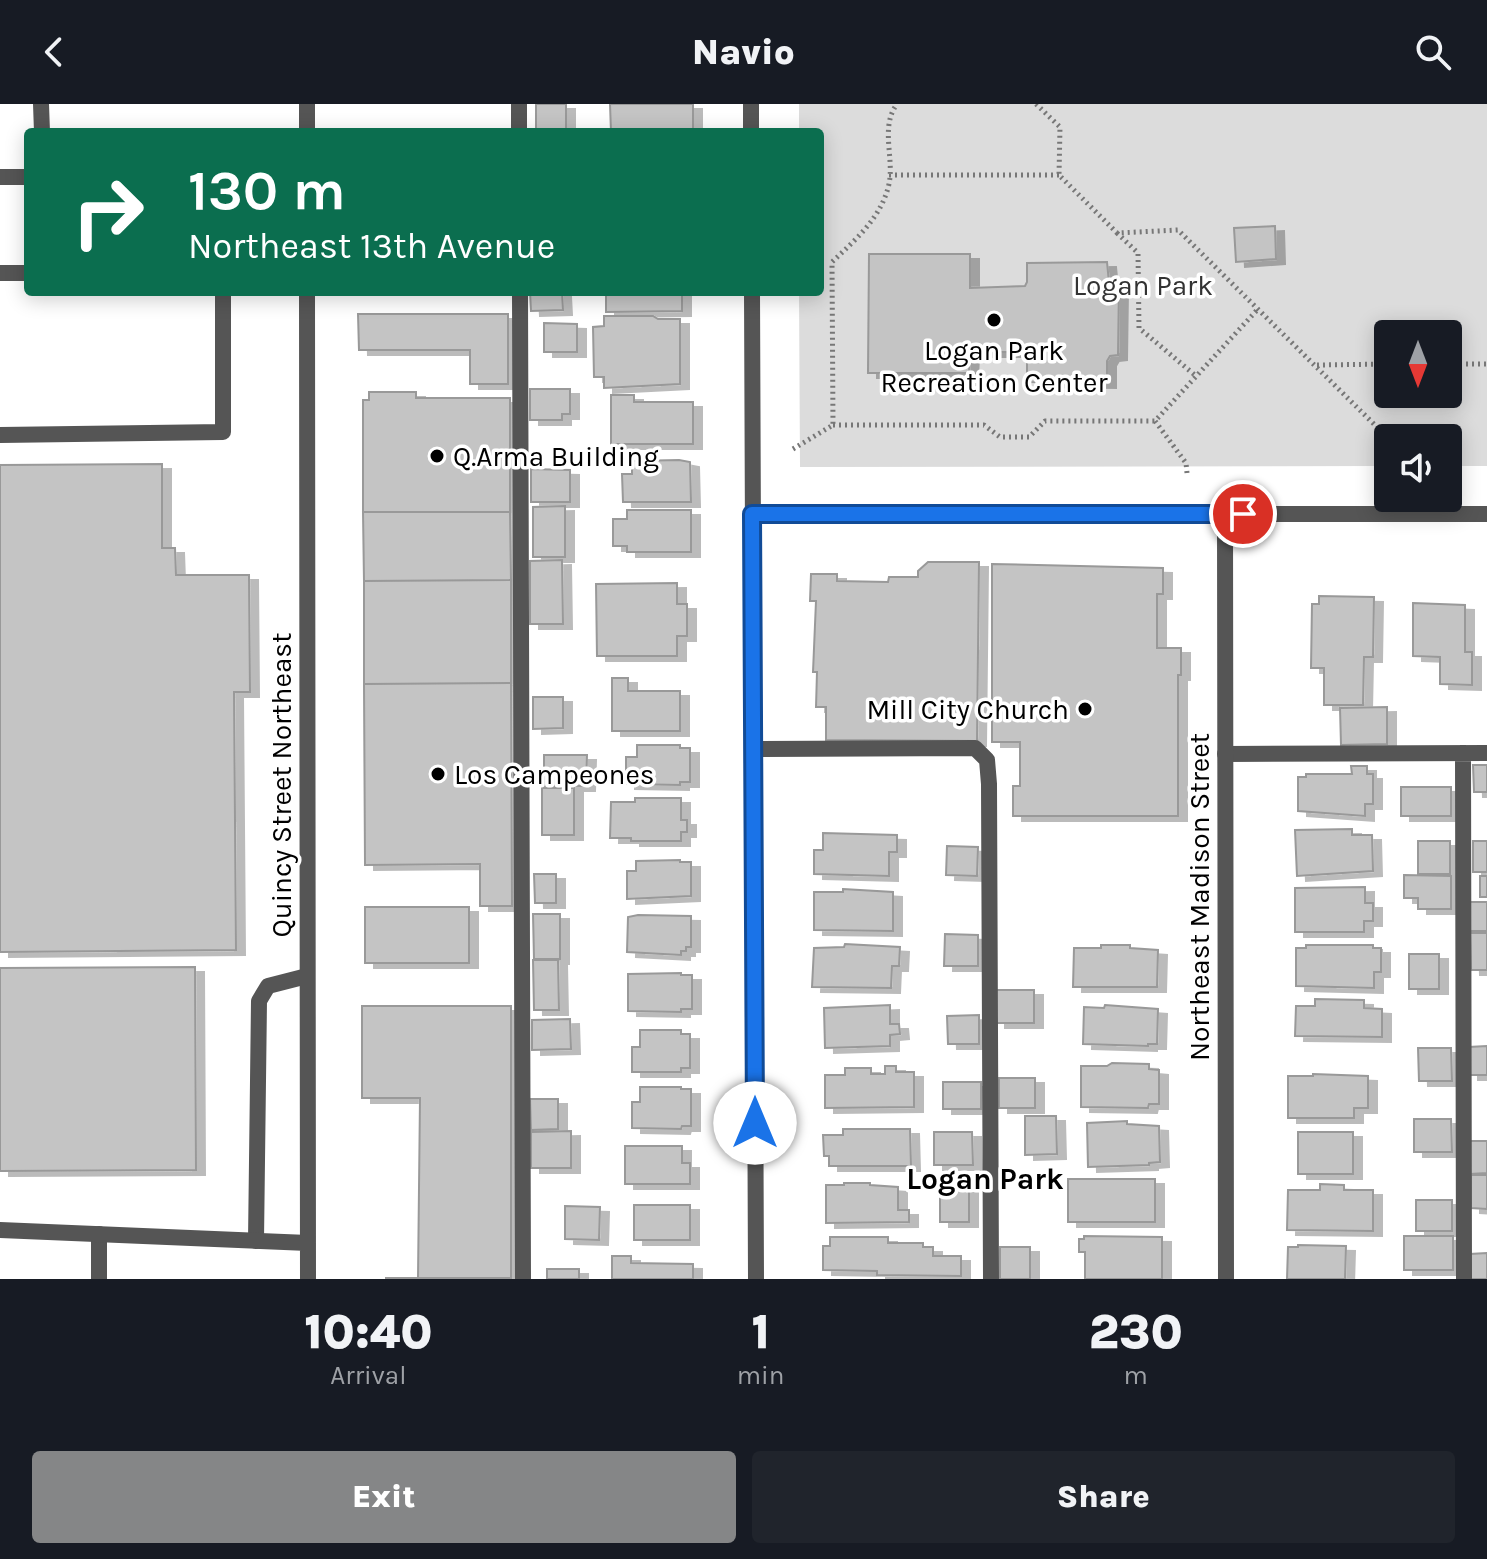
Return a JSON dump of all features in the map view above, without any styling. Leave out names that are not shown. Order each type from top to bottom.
[{"type":"street","points":[[41,104],[42,128]]},
{"type":"street","points":[[307,104],[307,128]]},
{"type":"street","points":[[519,104],[519,128]]},
{"type":"street","points":[[751,104],[751,128]]},
{"type":"street","points":[[0,177],[24,177]]},
{"type":"street","points":[[0,273],[24,273]]},
{"type":"street","points":[[0,435],[223,432],[223,296]]},
{"type":"street","name":"Quincy Street Northeast","points":[[307,296],[308,1279]]},
{"type":"street","points":[[520,296],[523,1279]]},
{"type":"street","points":[[752,296],[756,1279]]},
{"type":"street","points":[[752,514],[1487,514]]},
{"type":"street","name":"Northeast Madison Street","points":[[1225,514],[1226,1279]]},
{"type":"street","points":[[752,749],[975,748],[987,760],[991,1279]]},
{"type":"street","points":[[1463,753],[1464,1279]]},
{"type":"street","points":[[1225,754],[1487,753]]},
{"type":"street","points":[[256,1241],[259,1001],[268,986],[307,976]]},
{"type":"street","points":[[0,1230],[308,1243]]},
{"type":"street","points":[[99,1234],[99,1279]]},
{"type":"path","points":[[833,425],[832,262],[874,220],[889,187],[889,115],[897,104]]},
{"type":"path","points":[[1036,104],[1060,127],[1059,175]]},
{"type":"path","points":[[889,175],[1059,175],[1138,253],[1139,328],[1196,376]]},
{"type":"path","points":[[1117,233],[1178,230],[1374,424]]},
{"type":"path","points":[[793,449],[833,425],[984,425],[1000,437],[1029,437],[1045,421],[1155,421],[1258,309]]},
{"type":"path","points":[[1316,365],[1374,364]]},
{"type":"path","points":[[1462,364],[1487,364]]},
{"type":"path","points":[[1155,421],[1186,463],[1187,473]]},
{"type":"green space","name":"Logan Park","points":[[799,104],[1487,104],[1487,466],[1462,466],[1462,424],[1374,424],[1374,466],[800,467],[799,296],[824,296],[824,128],[799,128]]},
{"type":"building","points":[[536,104],[566,104],[566,128],[536,128]]},
{"type":"building","points":[[610,104],[693,104],[693,128],[611,128]]},
{"type":"building","points":[[1275,226],[1276,259],[1236,262],[1234,228]]},
{"type":"building","name":"Logan Park Recreation Center","points":[[869,254],[970,254],[970,288],[1025,286],[1027,263],[1107,262],[1109,283],[1119,285],[1118,355],[1110,356],[1107,361],[1107,383],[1027,382],[1027,360],[1025,354],[1019,352],[970,352],[969,373],[868,373]]},
{"type":"building","points":[[530,296],[562,296],[563,310],[531,311]]},
{"type":"building","points":[[606,296],[682,296],[682,311],[606,312]]},
{"type":"building","points":[[358,314],[508,314],[508,384],[470,384],[470,350],[359,350]]},
{"type":"building","points":[[604,316],[680,319],[680,384],[604,388],[604,377],[594,377],[593,327],[604,326]]},
{"type":"building","points":[[544,323],[577,324],[577,352],[544,352]]},
{"type":"building","points":[[530,389],[570,389],[570,414],[562,414],[562,420],[530,420]]},
{"type":"building","name":"Q.Arma Building","points":[[369,392],[416,392],[416,398],[510,398],[510,512],[363,512],[363,400],[369,400]]},
{"type":"building","points":[[611,395],[634,395],[634,402],[693,402],[693,444],[611,444]]},
{"type":"building","points":[[632,461],[690,462],[691,502],[623,502],[622,474],[632,474]]},
{"type":"building","points":[[162,464],[162,548],[175,548],[176,575],[249,575],[250,692],[234,692],[236,950],[0,952],[0,465]]},
{"type":"building","points":[[531,469],[570,470],[570,502],[531,502]]},
{"type":"building","points":[[565,506],[565,557],[533,557],[533,507]]},
{"type":"building","points":[[627,510],[691,510],[691,552],[627,552],[627,546],[613,546],[613,519],[627,519]]},
{"type":"building","points":[[363,512],[510,512],[511,580],[364,581]]},
{"type":"building","points":[[562,560],[563,624],[530,624],[530,561]]},
{"type":"building","points":[[928,562],[979,562],[977,741],[826,740],[826,707],[816,707],[817,672],[813,672],[816,601],[810,601],[811,574],[837,574],[837,581],[888,582],[889,577],[918,577],[918,571]]},
{"type":"building","name":"Mill City Church","points":[[992,564],[1163,568],[1163,594],[1157,594],[1157,648],[1181,648],[1181,675],[1178,675],[1178,816],[1013,816],[1013,786],[1020,786],[1020,742],[992,742]]},
{"type":"building","points":[[511,580],[511,683],[364,684],[364,581]]},
{"type":"building","points":[[677,583],[677,604],[687,604],[687,636],[677,636],[677,656],[597,656],[596,584]]},
{"type":"building","points":[[1319,596],[1374,597],[1373,657],[1364,657],[1363,705],[1324,705],[1324,668],[1311,668],[1312,604],[1319,604]]},
{"type":"building","points":[[1413,603],[1465,605],[1465,652],[1472,652],[1472,685],[1440,684],[1440,657],[1413,656]]},
{"type":"building","points":[[612,678],[628,678],[628,691],[680,691],[680,731],[612,731]]},
{"type":"building","name":"Los Campeones","points":[[511,683],[512,906],[480,906],[480,864],[365,865],[364,684]]},
{"type":"building","points":[[533,697],[563,697],[563,728],[533,729]]},
{"type":"building","points":[[1387,707],[1387,744],[1341,745],[1340,708]]},
{"type":"building","points":[[637,745],[680,745],[680,748],[690,748],[690,782],[680,782],[680,785],[626,784],[626,757],[637,757]]},
{"type":"building","points":[[544,755],[587,755],[586,786],[544,786]]},
{"type":"building","points":[[1473,765],[1487,765],[1487,792],[1474,792]]},
{"type":"building","points":[[1351,766],[1367,766],[1367,774],[1373,774],[1373,804],[1365,804],[1365,816],[1298,811],[1298,777],[1306,777],[1306,774],[1352,774]]},
{"type":"building","points":[[1401,787],[1451,787],[1451,816],[1401,816]]},
{"type":"building","points":[[542,788],[574,788],[574,835],[542,835]]},
{"type":"building","points":[[635,798],[681,798],[681,820],[687,820],[687,832],[681,832],[681,841],[610,838],[611,802],[635,802]]},
{"type":"building","points":[[1352,829],[1352,835],[1372,835],[1373,871],[1297,876],[1295,830]]},
{"type":"building","points":[[823,833],[897,835],[897,852],[889,852],[889,876],[814,874],[814,850],[823,850]]},
{"type":"building","points":[[1418,841],[1450,841],[1450,874],[1418,874]]},
{"type":"building","points":[[1473,841],[1487,841],[1487,872],[1473,872]]},
{"type":"building","points":[[947,846],[978,847],[977,876],[946,875]]},
{"type":"building","points":[[636,861],[691,862],[691,896],[627,899],[627,871],[636,871]]},
{"type":"building","points":[[534,874],[556,874],[556,903],[535,903]]},
{"type":"building","points":[[1404,875],[1451,876],[1451,909],[1418,909],[1418,898],[1404,898]]},
{"type":"building","points":[[1480,876],[1487,876],[1487,897],[1480,897]]},
{"type":"building","points":[[1365,887],[1365,903],[1373,903],[1373,921],[1364,921],[1364,932],[1295,932],[1295,888]]},
{"type":"building","points":[[843,889],[893,892],[893,931],[814,930],[814,892],[843,892]]},
{"type":"building","points":[[1469,902],[1487,902],[1487,931],[1469,931]]},
{"type":"building","points":[[365,907],[469,907],[469,963],[365,963]]},
{"type":"building","points":[[533,914],[560,914],[560,959],[534,959]]},
{"type":"building","points":[[691,916],[691,947],[681,951],[681,955],[627,952],[628,917]]},
{"type":"building","points":[[1470,933],[1487,933],[1487,970],[1471,970]]},
{"type":"building","points":[[945,934],[978,935],[978,966],[944,966]]},
{"type":"building","points":[[845,944],[900,947],[899,966],[892,966],[891,988],[812,987],[814,948],[844,947]]},
{"type":"building","points":[[1101,945],[1130,945],[1130,948],[1158,950],[1157,987],[1073,987],[1074,948],[1101,948]]},
{"type":"building","points":[[1306,945],[1373,945],[1373,948],[1381,948],[1381,972],[1374,972],[1374,988],[1296,986],[1296,948],[1306,948]]},
{"type":"building","points":[[1409,954],[1439,954],[1439,989],[1409,989]]},
{"type":"building","points":[[533,960],[558,960],[559,1010],[534,1010]]},
{"type":"building","points":[[195,967],[196,1170],[0,1171],[0,968]]},
{"type":"building","points":[[628,974],[692,975],[692,1009],[681,1009],[681,1012],[628,1011]]},
{"type":"building","points":[[996,990],[1034,990],[1034,1023],[996,1023]]},
{"type":"building","points":[[1315,999],[1364,1000],[1364,1008],[1382,1009],[1382,1037],[1295,1036],[1296,1006],[1315,1006]]},
{"type":"building","points":[[890,1005],[890,1024],[899,1024],[900,1034],[890,1035],[890,1046],[825,1048],[824,1008]]},
{"type":"building","points":[[1105,1005],[1158,1009],[1157,1044],[1083,1044],[1084,1007],[1104,1008]]},
{"type":"building","points":[[362,1006],[511,1006],[511,1278],[418,1278],[420,1098],[362,1098]]},
{"type":"building","points":[[979,1015],[979,1044],[948,1044],[947,1016]]},
{"type":"building","points":[[570,1019],[571,1049],[532,1050],[532,1020]]},
{"type":"building","points":[[640,1030],[681,1030],[681,1034],[690,1034],[690,1068],[681,1068],[681,1072],[632,1072],[632,1047],[640,1047]]},
{"type":"building","points":[[1487,1046],[1487,1075],[1469,1075],[1469,1047]]},
{"type":"building","points":[[1418,1048],[1451,1048],[1452,1081],[1419,1081]]},
{"type":"building","points":[[1112,1063],[1149,1064],[1149,1069],[1159,1070],[1159,1104],[1149,1104],[1148,1108],[1081,1107],[1081,1066],[1107,1066]]},
{"type":"building","points":[[885,1066],[896,1066],[896,1072],[914,1072],[914,1107],[825,1108],[825,1075],[845,1075],[845,1068],[871,1068],[871,1074],[885,1074]]},
{"type":"building","points":[[1288,1076],[1368,1076],[1368,1108],[1354,1108],[1354,1118],[1288,1118]]},
{"type":"building","points":[[999,1078],[1035,1078],[1035,1108],[999,1108]]},
{"type":"building","points":[[943,1082],[981,1082],[981,1109],[943,1109]]},
{"type":"building","points":[[640,1087],[691,1089],[691,1126],[682,1126],[681,1129],[632,1128],[632,1102],[640,1102]]},
{"type":"building","points":[[530,1099],[558,1099],[558,1129],[531,1130]]},
{"type":"building","points":[[1025,1116],[1056,1116],[1057,1154],[1025,1155]]},
{"type":"building","points":[[1414,1119],[1451,1119],[1452,1152],[1414,1152]]},
{"type":"building","points":[[1127,1121],[1127,1124],[1159,1126],[1160,1162],[1088,1167],[1087,1123]]},
{"type":"building","points":[[843,1129],[910,1129],[911,1166],[829,1166],[829,1156],[824,1156],[823,1135],[843,1135]]},
{"type":"building","points":[[571,1131],[571,1168],[531,1168],[531,1132]]},
{"type":"building","points":[[934,1132],[972,1132],[973,1165],[934,1165]]},
{"type":"building","points":[[1298,1132],[1353,1132],[1353,1174],[1298,1174]]},
{"type":"building","points":[[1470,1141],[1487,1141],[1487,1173],[1470,1174]]},
{"type":"building","points":[[625,1146],[682,1146],[682,1163],[690,1163],[690,1184],[625,1184]]},
{"type":"building","points":[[1471,1175],[1487,1175],[1487,1209],[1471,1208]]},
{"type":"building","points":[[1068,1179],[1155,1179],[1155,1222],[1068,1222]]},
{"type":"building","points":[[844,1183],[898,1187],[898,1210],[909,1210],[909,1222],[826,1223],[826,1185]]},
{"type":"building","points":[[1320,1184],[1344,1185],[1344,1190],[1373,1190],[1373,1231],[1287,1230],[1288,1190],[1320,1190]]},
{"type":"building","points":[[940,1188],[969,1188],[969,1222],[940,1222]]},
{"type":"building","points":[[1416,1200],[1452,1200],[1452,1231],[1416,1231]]},
{"type":"building","points":[[634,1205],[690,1205],[690,1240],[634,1240]]},
{"type":"building","points":[[565,1206],[600,1207],[599,1240],[565,1239]]},
{"type":"building","points":[[1084,1236],[1162,1237],[1162,1279],[1085,1279],[1085,1252],[1079,1252],[1079,1239],[1084,1239]]},
{"type":"building","points":[[1404,1236],[1453,1236],[1453,1270],[1404,1270]]},
{"type":"building","points":[[830,1237],[888,1237],[888,1243],[923,1243],[923,1247],[933,1247],[933,1256],[961,1256],[961,1276],[877,1275],[877,1271],[823,1270],[823,1246],[830,1246]]},
{"type":"building","points":[[1346,1246],[1345,1279],[1287,1279],[1288,1247]]},
{"type":"building","points":[[1000,1247],[1030,1247],[1030,1279],[1000,1279]]},
{"type":"building","points":[[1487,1253],[1487,1279],[1471,1279],[1470,1254]]},
{"type":"building","points":[[612,1256],[631,1256],[631,1263],[693,1264],[693,1279],[612,1279]]},
{"type":"building","points":[[547,1269],[579,1269],[579,1279],[547,1279]]},
{"type":"building","points":[[511,1278],[511,1279],[386,1279]]},
{"type":"place","name":"Logan Park Recreation Center","points":[[994,320]]},
{"type":"place","name":"Q.Arma Building","points":[[437,456]]},
{"type":"place","name":"Mill City Church","points":[[1085,709]]},
{"type":"place","name":"Los Campeones","points":[[438,774]]},
{"type":"district","name":"Logan Park","points":[[985,1179]]},
{"type":"route","points":[[755,1123],[752,514],[1243,514]]}]
